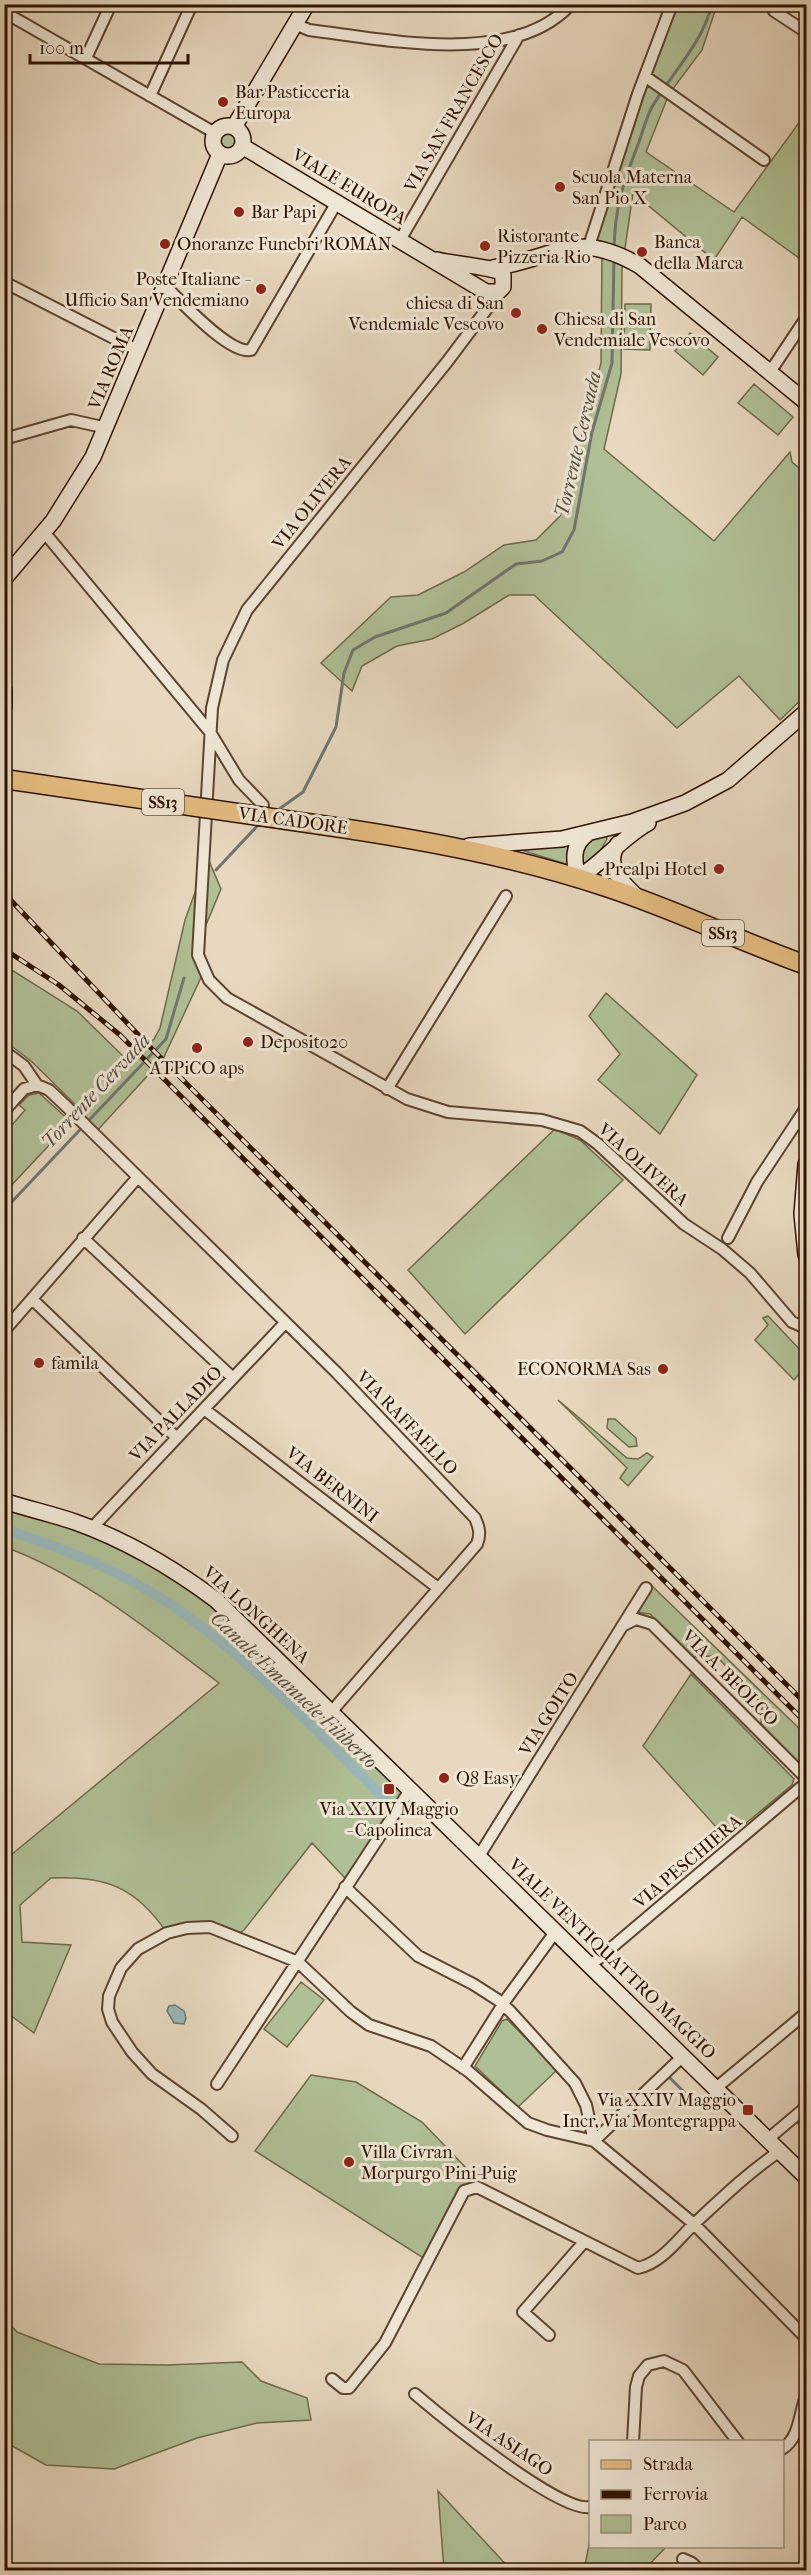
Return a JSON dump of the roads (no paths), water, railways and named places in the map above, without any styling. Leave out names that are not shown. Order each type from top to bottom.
[{"type":"main road","name":"VIA CADORE","points":[[4,779],[450,846],[578,878]]},
{"type":"main road","name":"SS13","points":[[578,878],[639,899],[807,965]]},
{"type":"street","points":[[86,58],[111,4]]},
{"type":"street","points":[[150,96],[191,4]]},
{"type":"street","points":[[234,127],[307,4]]},
{"type":"street","points":[[295,24],[309,30],[432,46],[452,46],[519,35],[550,25],[572,4]]},
{"type":"street","points":[[672,4],[590,247],[623,256],[640,266],[807,402]]},
{"type":"street","points":[[774,11],[807,32]]},
{"type":"street","points":[[4,12],[215,133]]},
{"type":"street","name":"VIA SAN FRANCESCO","points":[[400,240],[519,35]]},
{"type":"street","points":[[646,77],[764,160]]},
{"type":"street","points":[[225,126],[234,127],[242,137],[242,146],[233,155],[220,154],[213,143],[215,133],[225,126]]},
{"type":"street","name":"VIALE EUROPA","points":[[242,146],[437,260],[483,290]]},
{"type":"street","name":"VIA ROMA","points":[[4,579],[44,532],[83,476],[139,351],[220,154]]},
{"type":"street","points":[[166,287],[229,343],[241,351],[250,350],[337,202]]},
{"type":"street","name":"VIALE EUROPA","points":[[437,260],[491,268],[543,254],[590,247]]},
{"type":"street","name":"VIALE EUROPA","points":[[502,288],[543,254]]},
{"type":"street","points":[[481,315],[483,290],[480,278],[491,268],[503,274],[502,288],[490,293],[483,290]]},
{"type":"street","points":[[4,282],[139,351]]},
{"type":"street","name":"VIA OLIVERA","points":[[502,288],[452,356],[243,616],[228,645],[219,673],[210,732],[198,944],[204,971],[227,998],[407,1099],[448,1112],[542,1120],[580,1131],[684,1224],[722,1249],[750,1274],[792,1322],[807,1328]]},
{"type":"street","points":[[770,372],[807,318]]},
{"type":"street","points":[[4,439],[71,420],[106,428]]},
{"type":"street","points":[[44,532],[210,732],[239,780],[263,805]]},
{"type":"street","points":[[4,690],[4,707]]},
{"type":"street","points":[[450,846],[534,843],[587,834],[632,822],[685,803],[714,790],[738,773],[807,711]]},
{"type":"street","points":[[587,834],[580,839],[575,852],[578,878],[591,870],[622,840],[685,803]]},
{"type":"street","points":[[622,840],[612,855],[613,867],[623,885],[639,899]]},
{"type":"street","points":[[387,1089],[506,896]]},
{"type":"street","name":"VIA RAFFAELLO","points":[[4,1051],[24,1066],[36,1084],[49,1090],[76,1116],[285,1323],[475,1518],[480,1537],[477,1544],[332,1711]]},
{"type":"street","points":[[4,1111],[24,1089],[36,1084]]},
{"type":"street","points":[[728,1238],[757,1182],[801,1125],[807,1108]]},
{"type":"street","points":[[807,1164],[802,1214],[807,1255]]},
{"type":"street","points":[[4,1331],[138,1178]]},
{"type":"street","points":[[83,1239],[233,1378]]},
{"type":"street","points":[[32,1299],[176,1437]]},
{"type":"street","name":"VIA PALLADIO","points":[[92,1528],[285,1323]]},
{"type":"street","name":"VIA BERNINI","points":[[204,1409],[438,1588]]},
{"type":"street","name":"VIA LONGHENA","points":[[4,1501],[92,1528],[146,1555],[206,1593],[242,1624],[389,1769]]},
{"type":"street","name":"VIA GOITO","points":[[479,1856],[646,1588]]},
{"type":"street","name":"VIA A. BEOLCO","points":[[624,1626],[636,1618],[652,1624],[807,1778]]},
{"type":"street","name":"VIALE VENTIQUATTRO MAGGIO","points":[[389,1769],[780,2151],[803,2168]]},
{"type":"street","name":"VIA PESCHIERA","points":[[591,1965],[807,1783]]},
{"type":"street","points":[[217,2084],[410,1790]]},
{"type":"street","points":[[345,1887],[418,1956],[474,1984],[503,2005],[575,2084],[586,2105],[594,2141]]},
{"type":"street","points":[[232,2136],[201,2109],[152,2074],[132,2052],[112,2022],[108,2009],[114,1983],[129,1956],[166,1933],[187,1928],[210,1928],[297,1962],[351,2013],[369,2025],[421,2040],[463,2068],[528,2123],[594,2141],[694,2224],[807,2338]]},
{"type":"street","points":[[463,2068],[503,2005],[556,1931]]},
{"type":"street","points":[[716,2088],[807,2013]]},
{"type":"street","points":[[594,2141],[683,2056]]},
{"type":"street","points":[[768,2139],[807,2107]]},
{"type":"street","points":[[332,2379],[344,2388],[349,2388],[385,2343],[464,2191],[470,2187],[477,2187],[638,2268],[658,2258],[694,2224],[780,2151]]},
{"type":"street","points":[[549,2335],[524,2312],[584,2242]]},
{"type":"street","points":[[633,2440],[636,2387],[639,2376],[648,2365],[664,2361],[677,2365],[683,2370],[736,2440]]},
{"type":"street","name":"VIA ASIAGO","points":[[415,2394],[492,2454],[560,2499],[573,2505],[589,2507]]},
{"type":"street","points":[[784,2448],[792,2440],[798,2428],[807,2396]]},
{"type":"street","points":[[683,2559],[692,2563],[699,2571]]},
{"type":"water","points":[[175,2005],[184,2011],[186,2018],[184,2024],[174,2023],[167,2011],[169,2006]]},
{"type":"waterway","name":"Torrente Cervada","points":[[614,248],[621,194],[648,116],[660,94],[694,45],[712,4]]},
{"type":"waterway","name":"Torrente Cervada","points":[[275,812],[303,792],[336,727],[344,673],[353,650],[375,637],[446,613],[516,564],[542,561],[562,552],[574,530],[592,432],[612,363],[614,258]]},
{"type":"waterway","name":"Torrente Cervada","points":[[216,870],[260,823]]},
{"type":"waterway","name":"Torrente Cervada","points":[[4,1210],[166,1039],[184,978]]},
{"type":"waterway","name":"Canale Emanuele Filiberto","points":[[4,1529],[90,1561],[170,1604],[230,1649],[258,1674],[392,1806]]},
{"type":"waterway","name":"Canale Emanuele Filiberto","points":[[668,2076],[694,2102]]},
{"type":"waterway","name":"Canale Emanuele Filiberto","points":[[798,2123],[806,2116]]},
{"type":"railway","points":[[4,893],[148,1045],[806,1704]]},
{"type":"railway","points":[[4,949],[59,985],[120,1035],[806,1723]]},
{"type":"place","name":"Bar Pasticceria Europa","points":[[223,102]]},
{"type":"place","name":"Scuola Materna San Pio X","points":[[560,187]]},
{"type":"place","name":"Bar Papi","points":[[239,212]]},
{"type":"place","name":"Onoranze Funebri ROMAN","points":[[165,244]]},
{"type":"place","name":"Ristorante Pizzeria Rio","points":[[485,246]]},
{"type":"place","name":"Banca della Marca","points":[[642,252]]},
{"type":"place","name":"Poste Italiane - Ufficio San Vendemiano","points":[[261,289]]},
{"type":"place","name":"chiesa di San Vendemiale Vescovo","points":[[516,313]]},
{"type":"place","name":"Chiesa di San Vendemiale Vescovo","points":[[542,329]]},
{"type":"place","name":"Prealpi Hotel","points":[[719,869]]},
{"type":"place","name":"Deposito20","points":[[248,1042]]},
{"type":"place","name":"ATPiCO aps","points":[[197,1048]]},
{"type":"place","name":"famila","points":[[39,1363]]},
{"type":"place","name":"ECONORMA Sas","points":[[663,1369]]},
{"type":"place","name":"Q8 Easy","points":[[444,1778]]},
{"type":"place","name":"Via XXIV Maggio - Capolinea","points":[[389,1789]]},
{"type":"place","name":"Via XXIV Maggio Incr. Via Montegrappa","points":[[748,2110]]},
{"type":"place","name":"Villa Civran Morpurgo Pini-Puig","points":[[349,2162]]}]
